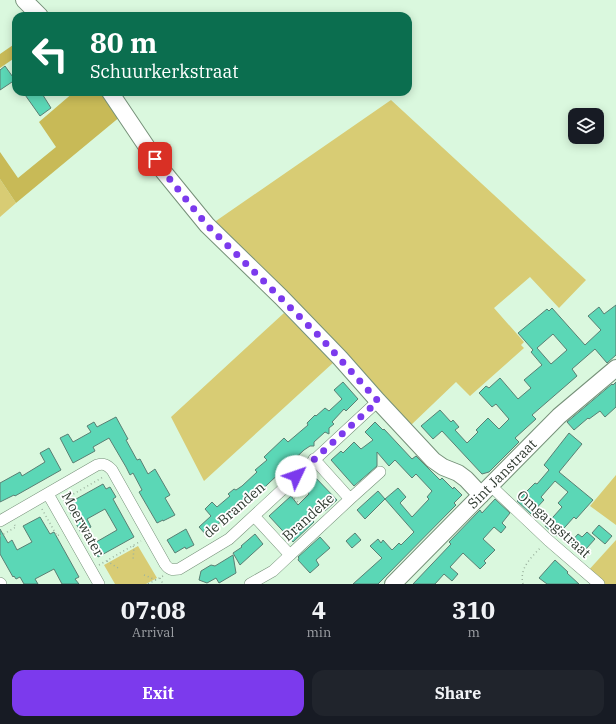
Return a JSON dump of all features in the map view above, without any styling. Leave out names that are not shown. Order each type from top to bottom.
[{"type":"street","points":[[24,0],[36,12]]},
{"type":"street","points":[[113,96],[163,171],[207,225],[324,341],[433,460],[443,467],[458,473],[485,490]]},
{"type":"street","name":"Sint Janstraat","points":[[393,584],[559,416],[616,368]]},
{"type":"street","name":"de Branden","points":[[168,568],[173,570],[179,569],[220,546],[229,539],[378,401]]},
{"type":"street","name":"Brandeke","points":[[314,459],[350,500]]},
{"type":"street","points":[[0,521],[97,465],[102,464],[108,466],[113,471],[168,568]]},
{"type":"street","name":"Brandeke","points":[[254,516],[290,555],[380,472]]},
{"type":"street","name":"Omgangstraat","points":[[485,490],[548,540],[599,584]]},
{"type":"street","name":"Moerwater","points":[[48,494],[99,584]]},
{"type":"street","points":[[250,584],[273,571],[290,555]]},
{"type":"path","points":[[54,504],[113,471]]},
{"type":"path","points":[[290,494],[299,503]]},
{"type":"path","points":[[308,514],[316,522]]},
{"type":"path","name":"Moerwater","points":[[91,570],[149,536]]},
{"type":"path","points":[[523,584],[521,576],[522,569],[548,540]]},
{"type":"path","points":[[133,546],[133,560]]},
{"type":"path","points":[[106,561],[118,568]]},
{"type":"path","points":[[148,584],[164,576],[168,568]]},
{"type":"path","points":[[144,575],[156,580]]},
{"type":"path","points":[[160,578],[163,584]]},
{"type":"shaded area","points":[[12,46],[12,60],[0,68],[0,54]]},
{"type":"shaded area","points":[[69,96],[106,96],[121,116],[16,203],[0,179],[0,152],[18,178],[56,147],[39,122]]},
{"type":"shaded area","points":[[391,100],[586,280],[559,308],[530,277],[494,308],[524,342],[521,345],[524,348],[470,396],[456,382],[410,426],[213,223]]},
{"type":"shaded area","points":[[0,179],[16,203],[0,217]]},
{"type":"shaded area","points":[[284,313],[334,362],[204,481],[171,417]]},
{"type":"shaded area","points":[[616,475],[616,525],[590,506]]},
{"type":"shaded area","points":[[616,540],[616,584],[603,584],[587,572]]},
{"type":"shaded area","points":[[138,546],[157,578],[146,584],[115,584],[104,565]]},
{"type":"building","points":[[5,66],[12,76],[12,82],[0,90],[0,70]]},
{"type":"building","points":[[26,96],[44,96],[51,108],[40,116]]},
{"type":"building","points":[[616,305],[616,355],[607,363],[595,349],[572,369],[577,376],[532,415],[536,419],[515,438],[519,442],[489,472],[482,474],[442,431],[433,439],[421,426],[440,410],[451,422],[453,420],[459,427],[455,430],[467,443],[478,432],[476,430],[488,418],[499,429],[509,419],[496,404],[492,407],[479,393],[486,386],[489,388],[500,378],[518,399],[531,388],[524,380],[542,365],[531,352],[533,350],[518,333],[547,309],[549,311],[552,308],[585,345],[601,330],[588,316],[599,307],[604,314]],"holes":[[[553,334],[567,350],[551,364],[537,348]]]},
{"type":"building","points":[[343,382],[358,399],[346,411],[344,409],[332,422],[334,424],[329,428],[329,434],[325,432],[314,442],[314,446],[310,446],[304,450],[233,517],[230,514],[216,526],[218,528],[208,537],[199,527],[211,516],[205,509],[212,502],[217,507],[230,496],[228,494],[234,489],[236,490],[242,486],[257,472],[255,470],[267,460],[264,457],[284,438],[288,442],[308,425],[307,423],[315,415],[316,416],[325,408],[329,411],[342,399],[334,390]]},
{"type":"building","points":[[616,382],[616,407],[605,417],[600,411],[589,419],[588,418],[574,430],[567,422]]},
{"type":"building","points":[[116,417],[137,460],[140,459],[148,474],[155,469],[170,495],[165,498],[175,515],[157,523],[139,492],[142,490],[133,473],[130,475],[109,438],[93,447],[95,451],[73,463],[60,438],[68,434],[73,442],[91,432],[87,426],[94,422],[97,427]]},
{"type":"building","points":[[375,422],[383,430],[384,429],[412,459],[416,456],[440,480],[442,478],[453,489],[454,487],[462,495],[454,503],[456,505],[378,584],[353,584],[382,558],[370,546],[378,539],[381,543],[383,540],[392,550],[399,543],[401,545],[414,532],[385,499],[398,488],[406,497],[400,503],[412,517],[429,499],[427,497],[432,491],[416,474],[412,478],[395,460],[389,466],[377,452],[377,466],[354,486],[331,460],[341,451],[343,453],[354,442],[361,449],[373,440],[365,432]]},
{"type":"building","points":[[569,433],[582,444],[559,472],[593,500],[576,519],[574,517],[557,536],[545,526],[562,507],[558,503],[568,492],[555,481],[541,497],[544,500],[531,514],[517,501],[535,483],[537,484],[549,470],[544,465]]},
{"type":"building","points":[[49,448],[61,470],[15,496],[14,495],[0,502],[0,483],[20,472],[22,476],[45,462],[40,453]]},
{"type":"building","points":[[313,475],[337,500],[325,511],[318,503],[307,514],[314,522],[293,542],[269,516],[291,496],[298,505],[309,494],[303,484]]},
{"type":"building","points":[[103,484],[106,489],[110,487],[116,497],[113,499],[134,537],[98,557],[91,545],[117,530],[105,509],[87,519],[91,527],[81,533],[69,510],[72,508],[69,503]]},
{"type":"building","points":[[378,491],[385,499],[365,519],[357,510]]},
{"type":"building","points":[[495,499],[510,513],[502,523],[506,527],[501,533],[494,527],[483,539],[495,550],[484,561],[486,563],[480,569],[463,553],[450,567],[458,574],[452,581],[444,574],[435,584],[413,584],[451,544],[449,542],[480,510],[482,513]]},
{"type":"building","points":[[40,517],[50,534],[54,532],[79,577],[75,579],[79,584],[62,584],[54,569],[35,579],[38,584],[24,584],[20,577],[16,579],[14,576],[13,577],[0,554],[0,529],[8,543],[12,540],[17,550],[32,542],[23,526]]},
{"type":"building","points":[[599,525],[612,536],[605,544],[592,533]]},
{"type":"building","points":[[186,529],[194,545],[186,549],[185,547],[175,553],[167,540]]},
{"type":"building","points":[[587,532],[595,539],[586,549],[582,546],[579,549],[571,542],[578,534],[582,537]]},
{"type":"building","points":[[355,533],[361,540],[352,548],[346,541]]},
{"type":"building","points":[[255,534],[263,544],[240,565],[233,553],[242,547],[241,546]]},
{"type":"building","points":[[320,537],[330,548],[316,560],[319,565],[310,573],[298,560],[298,557]]},
{"type":"building","points":[[233,555],[236,573],[219,583],[216,578],[207,583],[199,580],[201,571],[211,565],[215,566]]},
{"type":"building","points":[[555,560],[579,584],[547,584],[539,578]]},
{"type":"route","points":[[155,159],[207,225],[320,337],[378,401],[296,476]]}]
